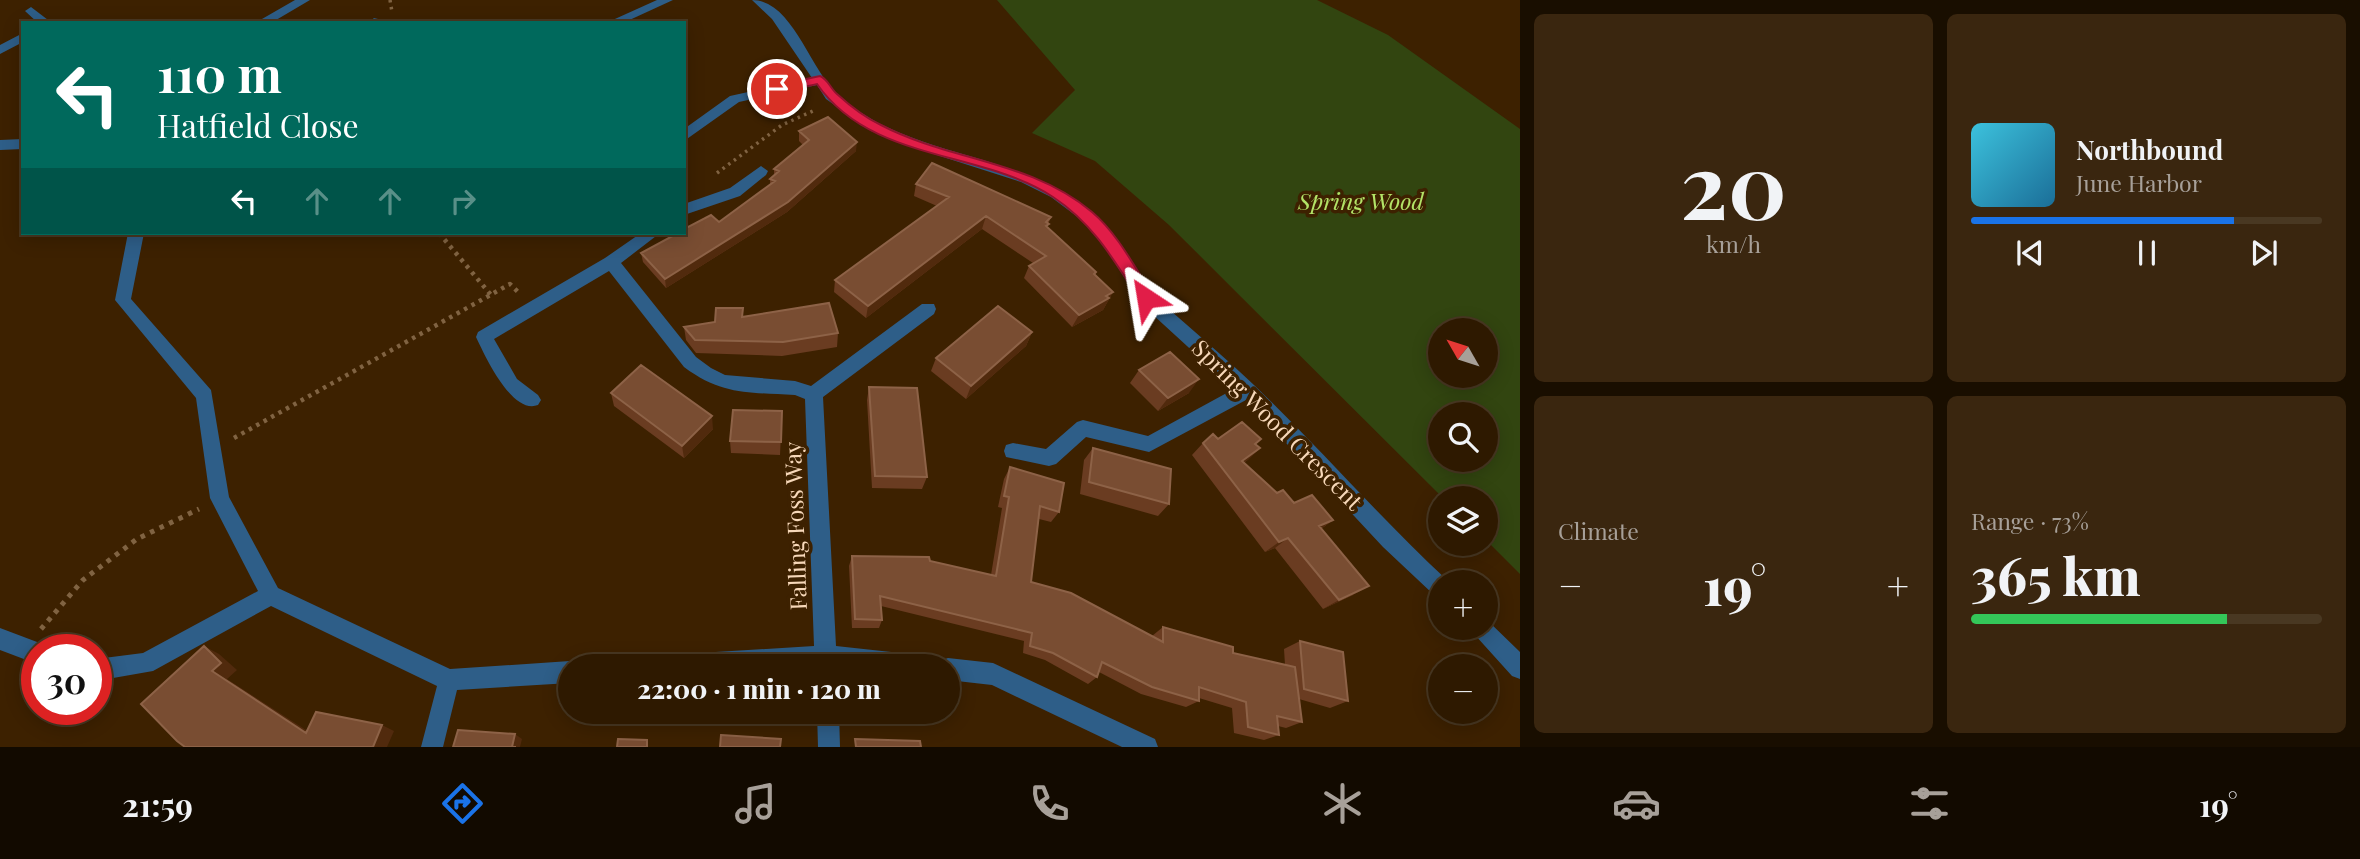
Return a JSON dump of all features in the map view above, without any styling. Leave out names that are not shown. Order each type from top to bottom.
[{"type":"street","points":[[265,21],[304,0]]},
{"type":"street","points":[[617,21],[667,0]]},
{"type":"street","name":"Spring Wood Crescent","points":[[763,1],[777,16],[836,100],[876,128],[896,137],[1026,178],[1056,192],[1088,216],[1105,234],[1146,298],[1248,390],[1390,540],[1428,576]]},
{"type":"street","points":[[30,11],[44,21]]},
{"type":"street","points":[[0,50],[21,38]]},
{"type":"street","points":[[686,135],[735,99],[820,79]]},
{"type":"street","points":[[0,145],[21,144]]},
{"type":"street","points":[[686,209],[735,192],[761,171]]},
{"type":"street","points":[[136,235],[123,300],[205,394],[220,498],[271,595],[449,680],[558,673]]},
{"type":"street","points":[[532,400],[511,384],[484,337],[611,262],[649,235]]},
{"type":"street","points":[[611,262],[669,331],[690,362],[722,382],[794,388],[813,394],[928,309]]},
{"type":"street","points":[[1013,451],[1049,458],[1083,428],[1149,444],[1248,390]]},
{"type":"street","name":"Falling Foss Way","points":[[813,394],[817,407],[826,654]]},
{"type":"street","points":[[112,668],[145,663],[271,595]]},
{"type":"street","points":[[0,639],[21,647]]},
{"type":"street","points":[[1493,640],[1520,668]]},
{"type":"street","points":[[960,670],[993,674],[1147,747]]},
{"type":"street","points":[[432,747],[449,680]]},
{"type":"street","points":[[828,724],[829,747]]},
{"type":"path","points":[[715,175],[782,125],[836,100]]},
{"type":"path","points":[[441,235],[491,295]]},
{"type":"path","points":[[213,450],[510,284],[533,308]]},
{"type":"path","points":[[43,634],[83,580],[137,539],[220,498]]},
{"type":"green space","name":"Spring Wood","points":[[997,0],[1317,0],[1388,35],[1520,129],[1520,574],[1498,552],[1498,486],[1431,486],[1169,225],[1095,161],[1032,133],[1075,90]]},
{"type":"building","points":[[828,117],[857,142],[788,202],[665,279],[641,253],[674,235],[686,235],[686,228],[711,215],[719,222],[775,181],[770,179],[779,171],[774,169],[809,140],[799,131]]},
{"type":"building","points":[[932,163],[1051,217],[1046,226],[1096,272],[1094,274],[1113,292],[1106,296],[1109,298],[1079,315],[1029,266],[1046,256],[986,216],[868,306],[835,280],[949,197],[916,184]]},
{"type":"building","points":[[829,303],[838,333],[783,342],[695,340],[684,327],[715,322],[716,308],[743,308],[742,317]]},
{"type":"building","points":[[998,306],[1032,332],[971,386],[936,358]]},
{"type":"building","points":[[1170,352],[1199,379],[1168,398],[1139,370]]},
{"type":"building","points":[[641,365],[712,416],[682,446],[611,393]]},
{"type":"building","points":[[869,387],[917,388],[927,477],[875,476]]},
{"type":"building","points":[[733,410],[782,411],[781,442],[730,441]]},
{"type":"building","points":[[1242,422],[1261,439],[1255,444],[1260,448],[1242,461],[1277,493],[1283,490],[1294,503],[1312,495],[1333,520],[1319,526],[1369,586],[1339,600],[1288,538],[1279,542],[1203,443],[1213,434],[1218,439]]},
{"type":"building","points":[[1093,448],[1171,469],[1169,504],[1089,482]]},
{"type":"building","points":[[1010,467],[1064,483],[1059,512],[1040,506],[1031,582],[1071,593],[1163,642],[1163,627],[1233,647],[1233,653],[1295,667],[1302,722],[1277,716],[1279,735],[1248,727],[1246,702],[1199,687],[1199,701],[1152,687],[1102,662],[1097,677],[1053,653],[1030,646],[1032,633],[880,596],[882,620],[855,619],[852,556],[929,557],[930,561],[996,576],[1009,497],[1004,496]]},
{"type":"building","points":[[1300,641],[1343,652],[1348,701],[1304,689]]},
{"type":"building","points":[[204,646],[221,663],[212,671],[306,733],[316,712],[382,725],[373,747],[185,747],[141,704]]},
{"type":"building","points":[[458,730],[515,734],[512,747],[453,747]]},
{"type":"building","points":[[721,735],[781,739],[780,747],[720,747]]},
{"type":"building","points":[[618,739],[647,740],[647,747],[617,747]]},
{"type":"building","points":[[855,739],[920,741],[921,747],[856,747]]},
{"type":"route","points":[[777,89],[820,79],[831,96],[876,128],[917,144],[1026,178],[1056,192],[1088,216],[1105,234],[1146,298]]}]
